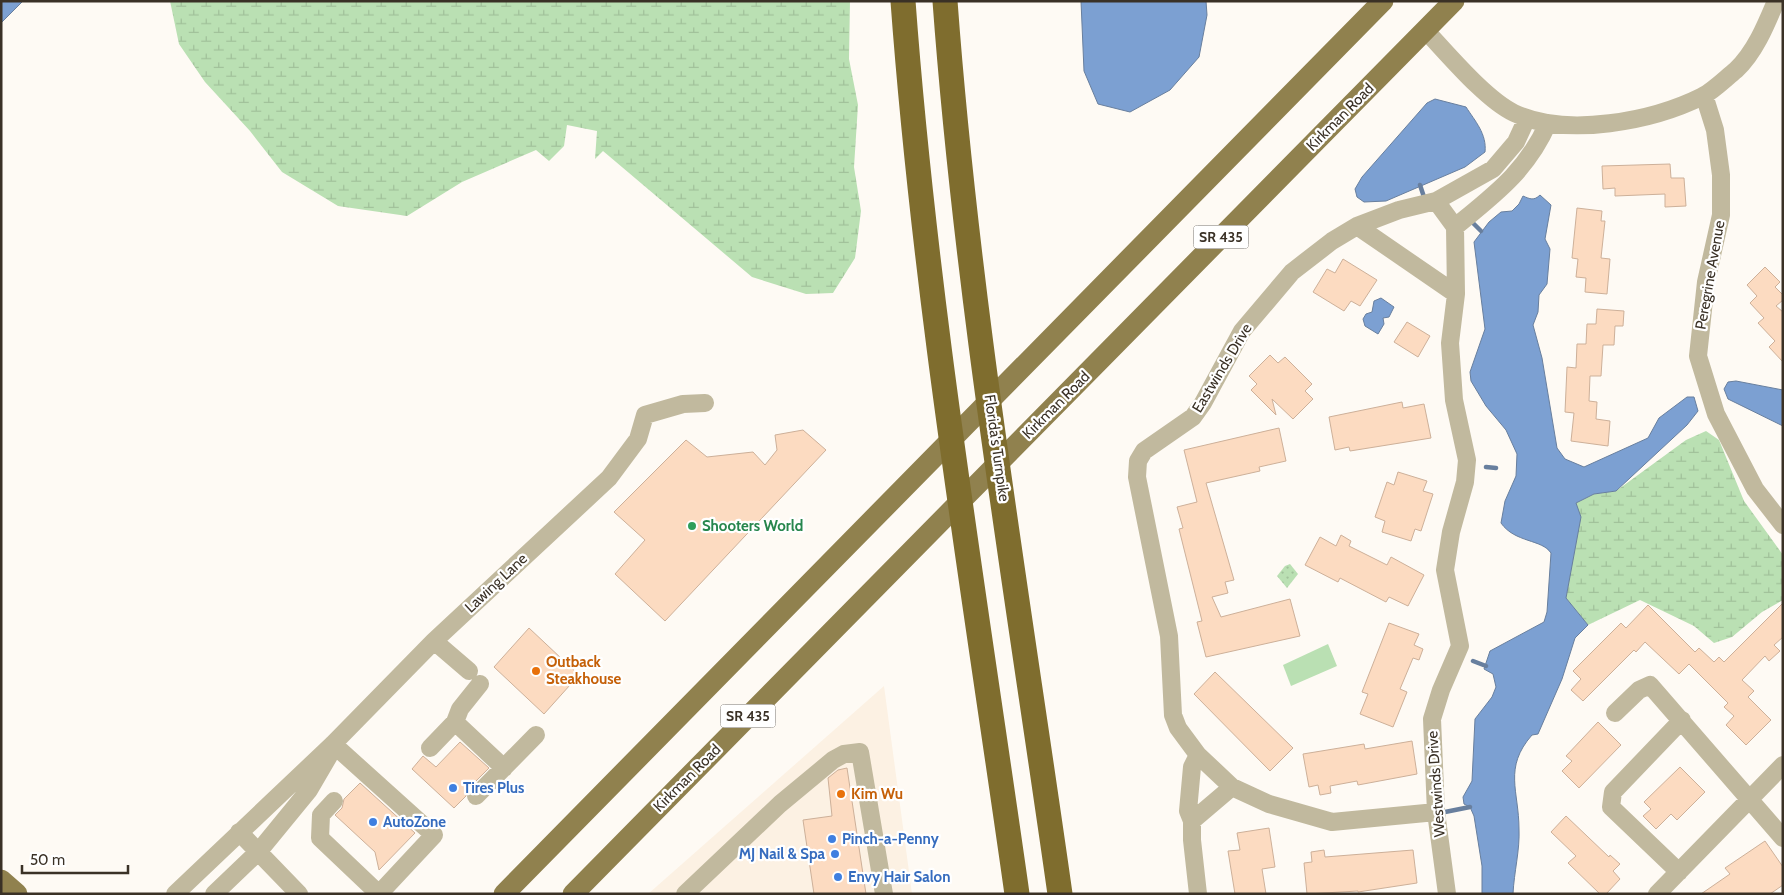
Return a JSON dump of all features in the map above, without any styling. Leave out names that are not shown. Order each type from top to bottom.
[{"type":"highway","points":[[903,1],[912,127],[929,269],[1017,894]]},
{"type":"highway","name":"Florida's Turnpike","points":[[945,1],[954,123],[971,264],[1060,894]]},
{"type":"main road","name":"SR 435","points":[[504,894],[1383,1]]},
{"type":"main road","name":"Kirkman Road","points":[[573,894],[1454,1]]},
{"type":"main road","points":[[1,880],[17,894]]},
{"type":"street","points":[[1425,30],[1490,96],[1514,113],[1548,123],[1599,124],[1650,117],[1704,95],[1736,69],[1747,57],[1764,28],[1776,1]]},
{"type":"street","name":"Peregrine Avenue","points":[[1704,95],[1715,130],[1721,175],[1721,215],[1706,282],[1698,356],[1716,414],[1755,488],[1783,525]]},
{"type":"street","name":"Eastwinds Drive","points":[[1436,812],[1332,822],[1269,804],[1232,787],[1198,755],[1178,728],[1173,715],[1169,636],[1137,477],[1138,461],[1144,451],[1193,417],[1203,403],[1242,331],[1292,272],[1332,240],[1357,226],[1398,210],[1436,201],[1493,169],[1516,142],[1527,118]]},
{"type":"street","points":[[1436,201],[1456,227],[1498,192],[1527,162],[1548,123]]},
{"type":"street","points":[[1357,226],[1456,294]]},
{"type":"street","name":"Westwinds Drive","points":[[1447,894],[1436,812],[1432,719],[1441,690],[1460,646],[1445,570],[1451,532],[1465,482],[1467,460],[1453,386],[1450,343],[1456,294],[1456,227]]},
{"type":"street","name":"Lawing Lane","points":[[175,894],[333,744],[434,641],[609,478],[638,439],[645,414],[683,404],[705,403]]},
{"type":"street","points":[[430,748],[455,722],[474,678],[434,641]]},
{"type":"street","points":[[1615,712],[1639,690],[1650,685],[1783,838]]},
{"type":"street","points":[[1679,872],[1611,807],[1613,792],[1682,720]]},
{"type":"street","points":[[455,722],[504,768]]},
{"type":"street","points":[[476,796],[536,735]]},
{"type":"street","points":[[333,744],[434,835],[379,894],[320,838],[321,815],[334,801]]},
{"type":"street","name":"Lawing Lane","points":[[214,894],[259,851],[309,790],[329,758],[333,744]]},
{"type":"street","points":[[684,894],[780,804],[833,760],[844,754],[860,752],[884,894]]},
{"type":"street","points":[[1198,755],[1192,767],[1188,796],[1188,811],[1192,821],[1192,840],[1198,894]]},
{"type":"street","points":[[1657,894],[1783,765]]},
{"type":"street","points":[[1192,821],[1232,787]]},
{"type":"street","points":[[239,832],[259,851],[290,891]]},
{"type":"shaded area","points":[[884,686],[912,894],[648,894]]},
{"type":"green space","points":[[170,1],[850,1],[849,59],[858,105],[854,167],[861,211],[855,258],[833,293],[806,294],[752,277],[603,151],[595,159],[597,131],[567,125],[564,146],[549,161],[536,150],[462,182],[407,216],[338,206],[282,172],[250,131],[205,82],[179,44]]},
{"type":"green space","points":[[1706,431],[1719,440],[1744,501],[1783,555],[1783,600],[1762,612],[1732,637],[1714,643],[1694,626],[1640,600],[1588,625],[1566,598],[1576,503],[1594,494],[1616,491],[1686,440]]},
{"type":"green space","points":[[1290,564],[1298,574],[1287,588],[1277,576],[1285,566]]},
{"type":"green space","points":[[1328,644],[1337,666],[1291,686],[1283,665]]},
{"type":"water","points":[[1,1],[23,1],[1,23]]},
{"type":"water","points":[[1081,1],[1206,1],[1207,15],[1199,57],[1170,90],[1130,112],[1098,104],[1084,71]]},
{"type":"water","points":[[1435,99],[1466,107],[1482,134],[1485,152],[1465,167],[1386,201],[1364,202],[1357,197],[1355,189],[1362,177],[1427,103]]},
{"type":"water","points":[[1540,195],[1551,205],[1545,239],[1550,249],[1547,284],[1539,295],[1538,312],[1533,325],[1542,358],[1557,448],[1565,459],[1584,467],[1648,438],[1659,418],[1687,397],[1694,397],[1698,411],[1687,425],[1616,491],[1594,494],[1576,503],[1581,517],[1566,598],[1588,625],[1575,638],[1562,679],[1538,734],[1532,735],[1518,758],[1515,780],[1519,837],[1513,894],[1482,894],[1482,866],[1474,816],[1470,807],[1464,804],[1463,797],[1472,781],[1475,719],[1492,697],[1496,687],[1493,674],[1484,669],[1490,651],[1544,622],[1547,612],[1551,553],[1541,545],[1513,534],[1501,523],[1505,501],[1516,476],[1517,454],[1506,430],[1486,406],[1471,381],[1470,372],[1485,329],[1474,242],[1489,222],[1501,212],[1512,211],[1519,204],[1523,196],[1532,199]]},
{"type":"water","points":[[1381,298],[1394,307],[1389,317],[1383,318],[1384,324],[1378,334],[1365,326],[1363,319],[1366,314],[1372,312],[1374,301]]},
{"type":"water","points":[[1736,381],[1783,390],[1783,426],[1728,399],[1724,389],[1728,382]]},
{"type":"building","points":[[1670,164],[1671,178],[1684,178],[1686,206],[1665,207],[1665,194],[1615,196],[1615,188],[1603,189],[1602,166]]},
{"type":"building","points":[[1577,208],[1602,211],[1601,221],[1605,221],[1601,258],[1610,259],[1607,294],[1585,292],[1586,278],[1576,277],[1578,259],[1572,258]]},
{"type":"building","points":[[1343,259],[1377,280],[1360,306],[1351,301],[1344,311],[1313,292],[1327,269],[1335,273]]},
{"type":"building","points":[[1765,267],[1780,282],[1775,287],[1783,295],[1783,300],[1776,306],[1783,312],[1783,362],[1769,347],[1775,341],[1758,323],[1764,318],[1750,303],[1757,296],[1747,285]]},
{"type":"building","points":[[1597,309],[1624,311],[1623,326],[1615,326],[1614,345],[1603,345],[1601,376],[1590,376],[1589,401],[1597,402],[1596,419],[1610,421],[1608,446],[1571,441],[1574,413],[1565,412],[1567,367],[1576,368],[1577,344],[1586,344],[1587,324],[1596,324]]},
{"type":"building","points":[[1407,322],[1430,336],[1418,357],[1394,342]]},
{"type":"building","points":[[1270,355],[1278,363],[1285,357],[1312,384],[1305,391],[1313,399],[1293,419],[1272,399],[1276,415],[1251,390],[1257,384],[1249,376]]},
{"type":"building","points":[[1402,402],[1403,408],[1424,404],[1431,438],[1350,451],[1349,447],[1335,450],[1329,417]]},
{"type":"building","points":[[1279,428],[1286,461],[1259,467],[1260,471],[1206,483],[1234,580],[1225,582],[1228,593],[1212,597],[1221,617],[1290,599],[1300,636],[1206,657],[1197,622],[1202,621],[1179,529],[1183,528],[1177,507],[1197,502],[1184,450]]},
{"type":"building","name":"Shooters World","points":[[803,430],[826,450],[665,621],[615,574],[645,540],[614,512],[686,440],[707,457],[753,452],[765,465],[777,450],[775,435]]},
{"type":"building","points":[[1398,472],[1427,481],[1423,491],[1433,494],[1421,531],[1415,529],[1411,541],[1382,532],[1385,521],[1375,517],[1387,482],[1394,485]]},
{"type":"building","points":[[1341,535],[1351,541],[1349,546],[1387,565],[1391,557],[1424,575],[1408,606],[1389,597],[1386,602],[1340,578],[1338,582],[1305,565],[1320,537],[1336,546]]},
{"type":"building","points":[[1783,603],[1783,637],[1774,645],[1780,651],[1769,661],[1765,656],[1742,680],[1754,691],[1748,697],[1771,720],[1746,745],[1726,725],[1734,716],[1724,707],[1728,703],[1689,664],[1679,674],[1645,642],[1636,652],[1634,650],[1583,701],[1571,690],[1581,679],[1573,671],[1621,623],[1626,628],[1648,605],[1695,652],[1699,648],[1714,662],[1719,657],[1724,662]]},
{"type":"building","points":[[1389,623],[1419,634],[1414,645],[1423,649],[1419,660],[1413,658],[1400,689],[1407,692],[1393,727],[1360,714],[1368,694],[1362,692]]},
{"type":"building","name":"Outback Steakhouse","points":[[529,628],[579,675],[544,714],[494,667]]},
{"type":"building","points":[[1215,672],[1293,748],[1270,771],[1194,694]]},
{"type":"building","points":[[1598,722],[1621,745],[1579,788],[1562,771],[1572,761],[1566,756]]},
{"type":"building","points":[[1412,741],[1417,774],[1358,785],[1357,781],[1330,786],[1331,793],[1320,795],[1318,785],[1309,787],[1303,754],[1364,744],[1365,749]]},
{"type":"building","name":"Tires Plus","points":[[460,742],[489,768],[468,789],[466,796],[454,808],[412,769],[423,756],[436,767]]},
{"type":"building","points":[[1680,767],[1705,792],[1677,820],[1671,814],[1656,829],[1643,816],[1651,809],[1644,802]]},
{"type":"building","points":[[847,768],[866,894],[814,894],[803,820],[832,816],[828,778],[838,770]]},
{"type":"building","name":"AutoZone","points":[[360,783],[415,833],[379,870],[375,852],[335,815],[342,808],[344,799]]},
{"type":"building","points":[[1566,816],[1609,857],[1610,855],[1620,864],[1613,871],[1620,879],[1606,894],[1600,894],[1568,863],[1576,856],[1551,832]]},
{"type":"building","points":[[1269,828],[1275,867],[1262,869],[1266,894],[1235,894],[1228,851],[1240,850],[1237,833]]},
{"type":"building","points":[[1765,841],[1783,867],[1783,885],[1770,894],[1701,894],[1730,874],[1725,868]]},
{"type":"building","points":[[1324,850],[1325,857],[1413,850],[1417,883],[1358,892],[1307,894],[1304,863],[1312,862],[1311,852]]},
{"type":"waterway","points":[[1420,185],[1424,197]]},
{"type":"waterway","points":[[1473,223],[1481,231]]},
{"type":"waterway","points":[[1486,467],[1496,468]]},
{"type":"waterway","points":[[1473,661],[1486,666]]},
{"type":"waterway","points":[[1445,812],[1470,807]]},
{"type":"place","name":"Shooters World","points":[[692,526]]},
{"type":"place","name":"Outback Steakhouse","points":[[536,671]]},
{"type":"place","name":"Tires Plus","points":[[453,788]]},
{"type":"place","name":"Kim Wu","points":[[841,794]]},
{"type":"place","name":"AutoZone","points":[[373,822]]},
{"type":"place","name":"Pinch-a-Penny","points":[[832,839]]},
{"type":"place","name":"MJ Nail & Spa","points":[[835,854]]},
{"type":"place","name":"Envy Hair Salon","points":[[838,877]]}]
